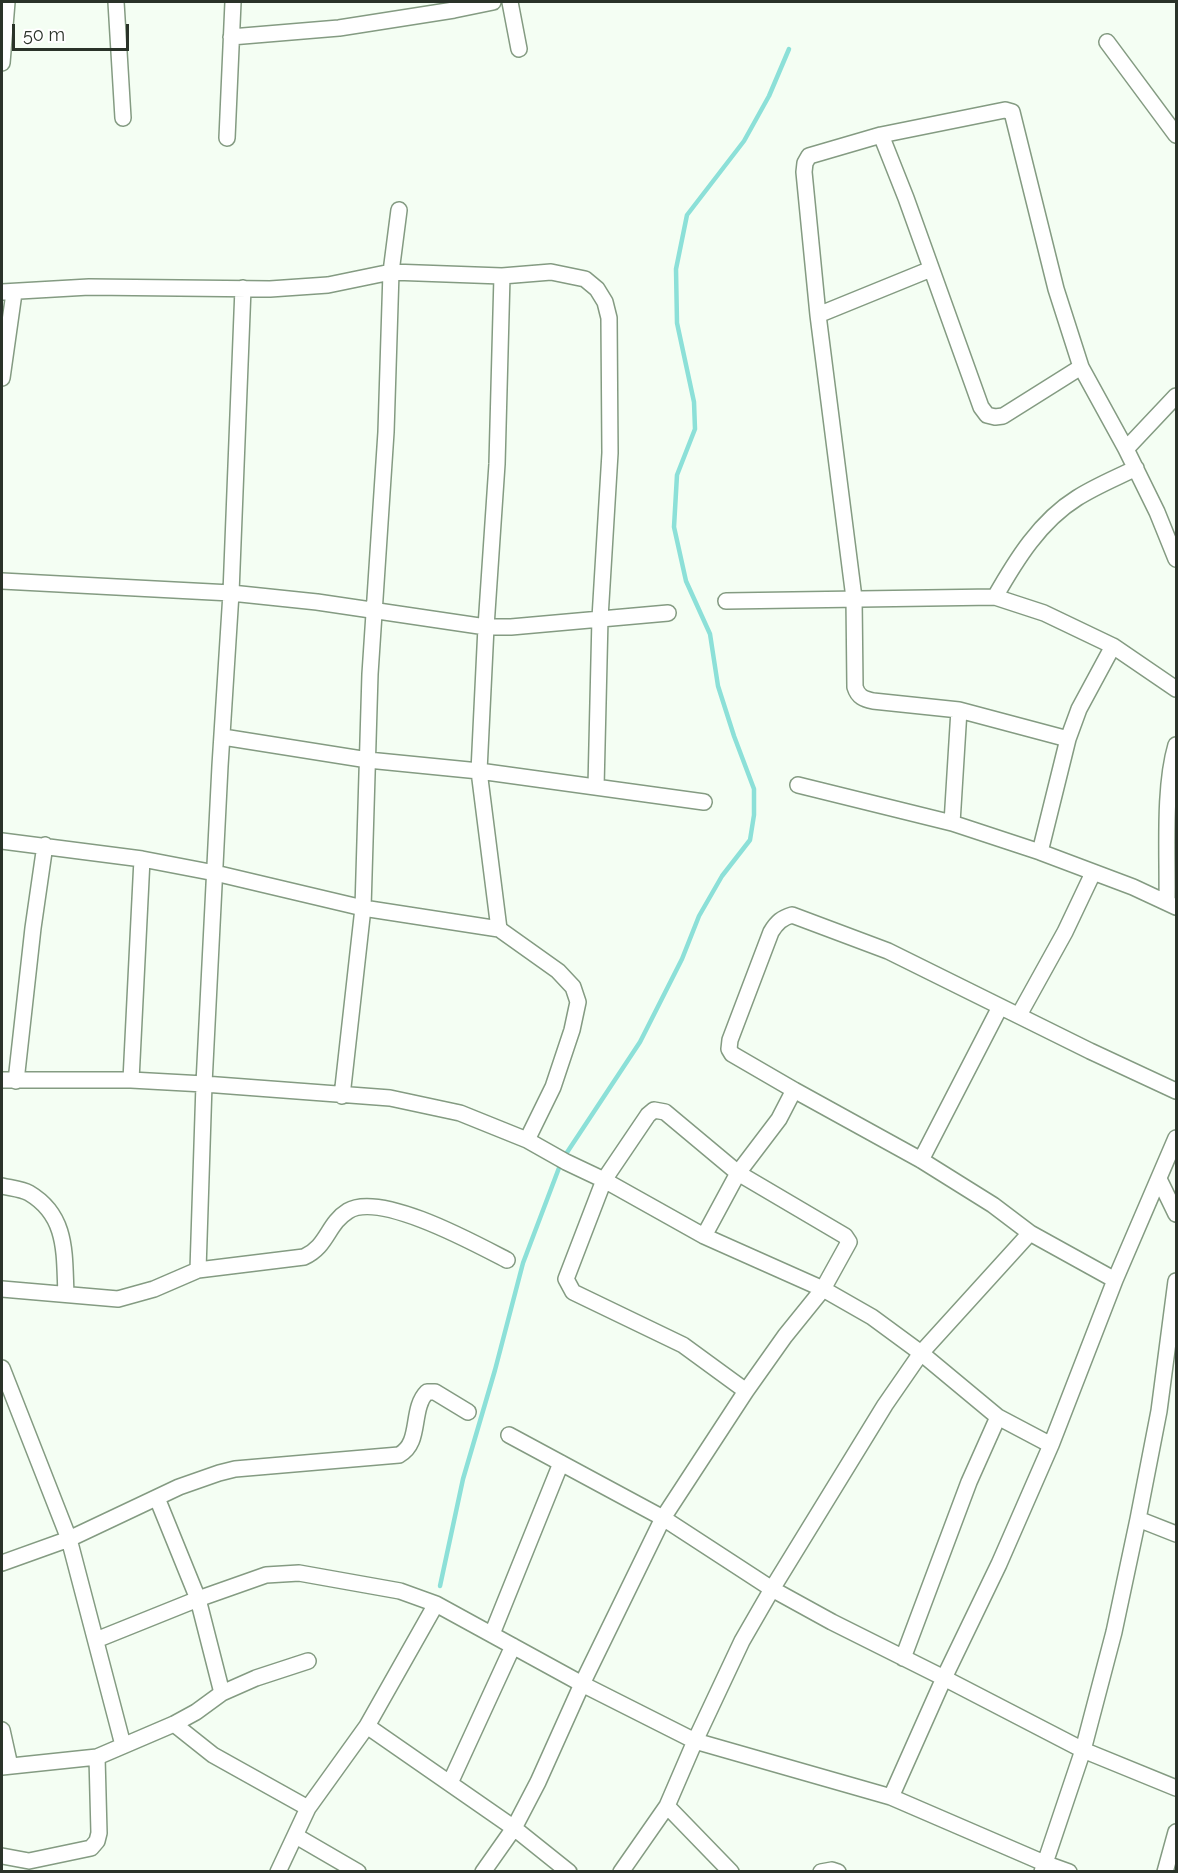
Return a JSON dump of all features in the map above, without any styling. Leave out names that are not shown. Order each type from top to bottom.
[{"type":"street","points":[[2,63],[7,2]]},
{"type":"street","points":[[116,2],[123,118]]},
{"type":"street","points":[[228,138],[233,2]]},
{"type":"street","points":[[231,37],[339,28],[493,2]]},
{"type":"street","points":[[510,2],[519,49]]},
{"type":"street","points":[[1107,42],[1176,135]]},
{"type":"street","points":[[1068,739],[959,710],[873,701],[857,694],[854,598],[818,315],[804,172],[809,156],[881,135],[1005,110],[1012,112],[1056,289],[1081,367],[1136,468],[1176,560]]},
{"type":"street","points":[[881,135],[981,407],[987,415],[1003,416],[1081,367]]},
{"type":"street","points":[[342,1095],[363,908],[370,674],[386,432],[391,272],[399,210]]},
{"type":"street","points":[[818,315],[931,269]]},
{"type":"street","points":[[2,378],[8,292],[89,287],[270,289],[328,285],[391,272],[502,276],[551,272],[585,279],[597,289],[605,302],[609,318],[610,453],[600,618],[596,787]]},
{"type":"street","points":[[499,929],[479,771],[497,464],[502,276]]},
{"type":"street","points":[[198,1270],[204,1084],[231,593],[243,288]]},
{"type":"street","points":[[1126,449],[1176,396]]},
{"type":"street","points":[[995,597],[1016,559],[1044,526],[1076,498],[1136,468]]},
{"type":"street","points":[[2,581],[231,593],[317,602],[486,627],[512,627],[668,612]]},
{"type":"street","points":[[726,601],[995,597],[1044,613],[1113,646],[1176,689]]},
{"type":"street","points":[[1040,852],[1068,739],[1079,709],[1113,646]]},
{"type":"street","points":[[952,823],[959,710]]},
{"type":"street","points":[[223,736],[368,760],[479,771],[704,802]]},
{"type":"street","points":[[798,785],[952,823],[1040,852],[1172,904],[1169,795],[1172,760],[1176,745]]},
{"type":"street","points":[[2,841],[45,845],[142,860],[215,873],[363,908],[499,929],[558,971],[573,987],[578,1002],[572,1030],[553,1087],[527,1140]]},
{"type":"street","points":[[45,845],[9,1081],[131,1080],[390,1098],[434,1106],[484,1122],[527,1140],[704,1236],[823,1289],[872,1317],[921,1353],[998,1417],[1051,1445]]},
{"type":"street","points":[[131,1080],[142,860]]},
{"type":"street","points":[[1019,1015],[1065,932],[1093,873]]},
{"type":"street","points":[[1115,1280],[1030,1233],[993,1205],[921,1160],[732,1054],[729,1049],[730,1040],[771,932],[784,917],[792,915],[888,951],[1176,1091]]},
{"type":"street","points":[[921,1160],[1000,1007]]},
{"type":"street","points":[[704,1236],[738,1173],[779,1119],[794,1090]]},
{"type":"street","points":[[483,1872],[514,1828],[538,1782],[582,1684],[663,1518],[746,1391],[785,1336],[823,1289],[849,1242],[848,1238],[738,1173],[666,1112],[654,1110],[648,1115],[604,1180],[566,1273],[568,1286],[573,1292],[683,1345],[746,1391]]},
{"type":"street","points":[[891,1797],[944,1678],[999,1564],[1051,1445],[1115,1280],[1176,1138]]},
{"type":"street","points":[[1159,1179],[1176,1214]]},
{"type":"street","points":[[2,1186],[28,1192],[53,1212],[64,1242],[66,1294]]},
{"type":"street","points":[[2,1289],[118,1299],[154,1290],[198,1270],[304,1257],[316,1252],[333,1224],[341,1217],[350,1210],[362,1207],[375,1207],[410,1216],[445,1229],[507,1260]]},
{"type":"street","points":[[621,1872],[667,1806],[742,1641],[771,1589],[854,1455],[921,1353],[1030,1233]]},
{"type":"street","points":[[1043,1867],[1083,1750],[1114,1632],[1159,1411],[1176,1281]]},
{"type":"street","points":[[2,1368],[69,1539],[123,1745]]},
{"type":"street","points":[[2,1563],[69,1539],[178,1487],[235,1469],[399,1455],[411,1444],[420,1399],[427,1392],[435,1392],[468,1412]]},
{"type":"street","points":[[903,1658],[969,1482],[998,1417]]},
{"type":"street","points":[[509,1435],[663,1518],[771,1589],[1083,1750],[1176,1788]]},
{"type":"street","points":[[492,1634],[561,1463]]},
{"type":"street","points":[[157,1498],[198,1599],[222,1693]]},
{"type":"street","points":[[1138,1519],[1176,1534]]},
{"type":"street","points":[[96,1640],[198,1599],[266,1575],[299,1573],[400,1591],[436,1604],[582,1684],[695,1741],[891,1797],[1043,1867],[1069,1872]]},
{"type":"street","points":[[278,1872],[308,1808],[367,1726],[436,1604]]},
{"type":"street","points":[[450,1783],[513,1646]]},
{"type":"street","points":[[2,1730],[6,1766],[96,1757],[174,1724],[196,1712],[222,1693],[256,1678],[309,1661]]},
{"type":"street","points":[[174,1724],[213,1755],[308,1808]]},
{"type":"street","points":[[367,1726],[514,1828],[568,1872]]},
{"type":"street","points":[[2,1856],[29,1861],[91,1848],[99,1833],[96,1757]]},
{"type":"street","points":[[667,1806],[731,1872]]},
{"type":"street","points":[[1165,1872],[1176,1832]]},
{"type":"street","points":[[296,1836],[358,1872]]},
{"type":"street","points":[[821,1872],[825,1870],[838,1872]]},
{"type":"waterway","points":[[440,1586],[463,1479],[523,1263],[562,1160],[640,1042],[682,959],[699,916],[722,876],[750,840],[754,815],[754,789],[718,686],[710,634],[686,581],[674,527],[677,475],[695,429],[694,402],[677,323],[676,269],[687,215],[744,141],[769,96],[789,49]]}]
